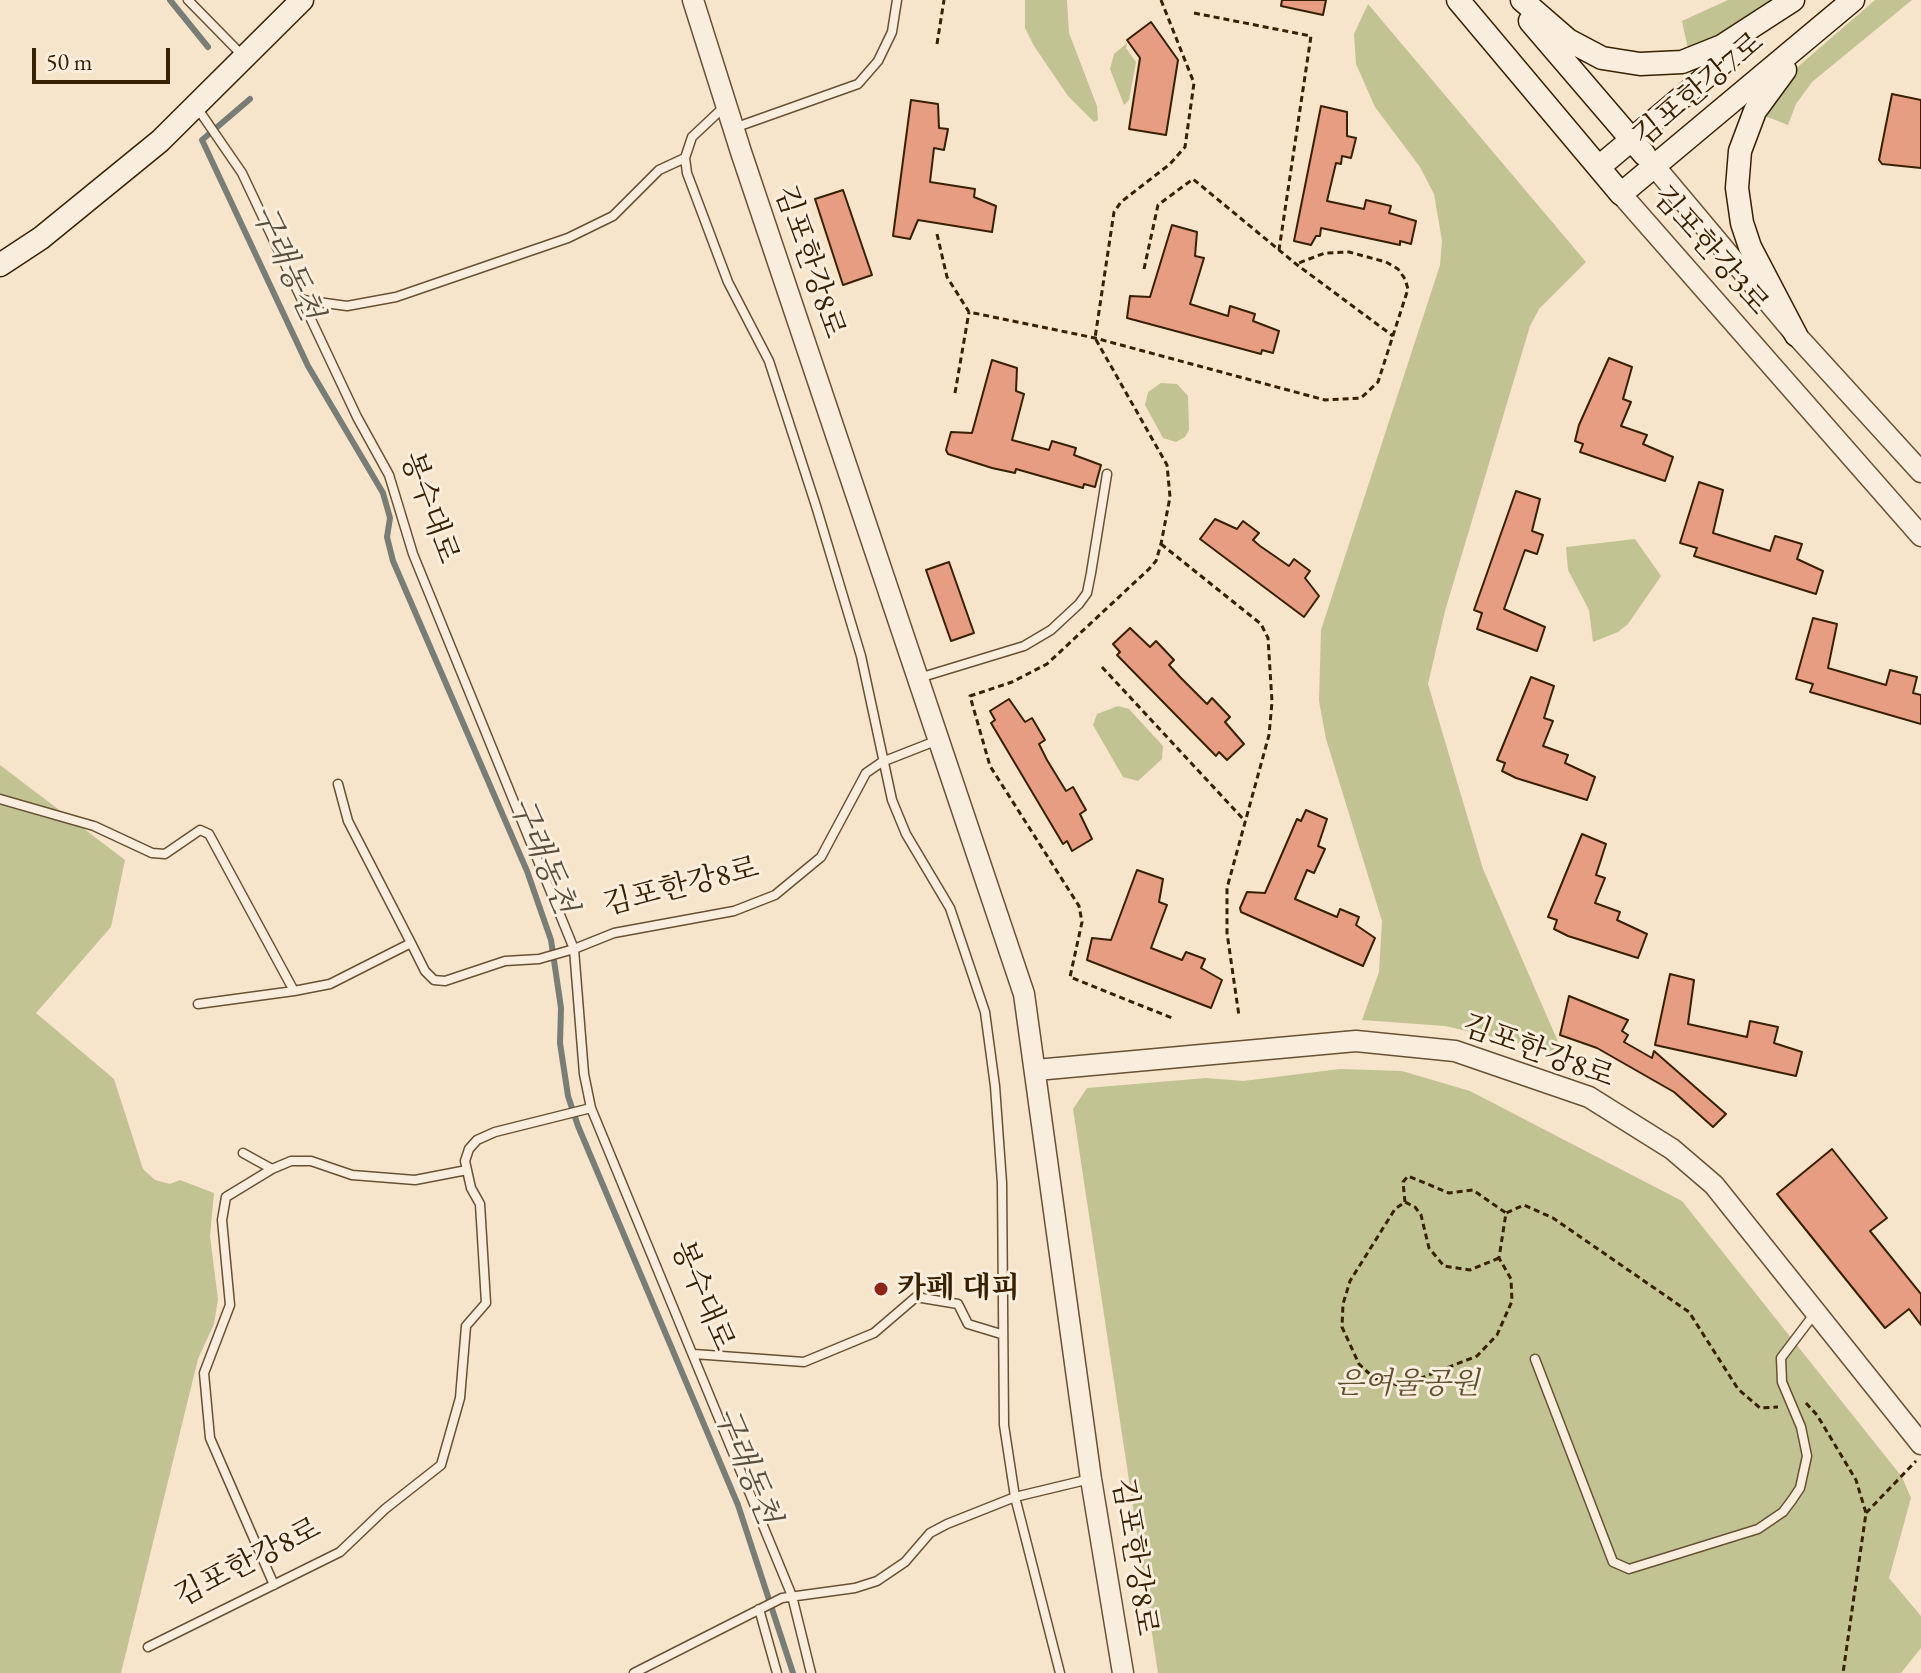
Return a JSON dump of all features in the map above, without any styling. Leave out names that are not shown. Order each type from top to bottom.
[{"type":"main road","points":[[0,265],[200,112],[244,57],[302,0]]},
{"type":"main road","name":"김포한강3로","points":[[1458,0],[1621,194]]},
{"type":"main road","name":"김포한강3로","points":[[1511,0],[1643,153]]},
{"type":"main road","points":[[1522,0],[1568,40],[1602,58],[1640,64],[1682,62],[1722,46],[1796,0]]},
{"type":"main road","name":"김포한강7로","points":[[1621,194],[1643,153],[1796,0]]},
{"type":"main road","points":[[1796,335],[1750,247],[1742,223],[1737,188],[1740,151],[1755,111],[1777,77],[1853,0]]},
{"type":"main road","name":"김포한강7로","points":[[1599,167],[1643,153],[1853,0]]},
{"type":"street","name":"김포한강8로","points":[[693,0],[725,106],[1024,994],[1091,1479],[1123,1673]]},
{"type":"street","name":"김포한강3로","points":[[1643,153],[1796,335],[1921,472]]},
{"type":"street","name":"김포한강3로","points":[[1621,194],[1921,536]]},
{"type":"street","name":"김포한강8로","points":[[918,678],[933,742],[1017,998],[1036,1070]]},
{"type":"street","name":"김포한강8로","points":[[1036,1070],[1356,1041],[1455,1051],[1589,1097],[1672,1149],[1714,1185],[1921,1444]]},
{"type":"lane","points":[[188,0],[244,57]]},
{"type":"lane","points":[[733,129],[858,84],[878,61],[892,32],[897,0]]},
{"type":"lane","points":[[725,106],[692,137],[685,158],[687,173],[728,282],[769,361],[812,491],[861,656],[882,762],[899,821],[939,888],[961,934],[985,1012],[995,1086],[1002,1183],[1004,1425],[1015,1497],[1060,1673]]},
{"type":"lane","name":"봉수대로","points":[[200,112],[225,146],[303,300],[357,417],[389,475],[413,554],[574,949]]},
{"type":"lane","points":[[303,300],[347,306],[396,297],[568,238],[613,216],[659,170],[685,158]]},
{"type":"lane","points":[[918,678],[1024,646],[1051,630],[1079,604],[1087,593],[1107,474]]},
{"type":"lane","name":"김포한강8로","points":[[586,1109],[574,949],[614,933],[734,911],[775,895],[821,857],[866,773],[882,762],[933,742]]},
{"type":"lane","points":[[338,784],[348,821],[411,943],[434,980],[453,979],[505,961],[539,959],[574,949]]},
{"type":"lane","points":[[0,799],[94,826],[152,853],[165,854],[200,830],[209,834],[294,991]]},
{"type":"lane","points":[[198,1004],[330,984],[411,943]]},
{"type":"lane","points":[[274,1585],[210,1438],[204,1373],[230,1305],[222,1220],[226,1197],[291,1161],[311,1161],[352,1175],[415,1180],[467,1170],[469,1149],[477,1140],[586,1109]]},
{"type":"lane","name":"봉수대로","points":[[586,1109],[694,1354],[792,1596],[811,1673]]},
{"type":"lane","points":[[243,1153],[272,1169]]},
{"type":"lane","name":"김포한강8로","points":[[148,1647],[340,1552],[385,1509],[441,1465],[460,1398],[466,1326],[486,1303],[480,1204],[467,1170]]},
{"type":"lane","points":[[694,1354],[804,1362],[874,1333],[916,1297],[958,1304],[968,1324],[1001,1334]]},
{"type":"lane","points":[[1535,1359],[1613,1562],[1619,1568],[1652,1563],[1758,1529],[1783,1512],[1800,1488],[1807,1456],[1801,1427],[1782,1382],[1781,1358],[1816,1312]]},
{"type":"lane","points":[[634,1673],[782,1598],[855,1588],[877,1581],[905,1562],[930,1533],[1015,1497],[1091,1479]]},
{"type":"lane","points":[[759,1609],[777,1673]]},
{"type":"path","points":[[937,44],[944,0]]},
{"type":"path","points":[[1161,0],[1194,83],[1185,147],[1170,164],[1121,202],[1114,212],[1095,338],[1167,465],[1170,497],[1161,544],[1156,561],[1149,569],[1047,664],[1012,682],[970,696],[990,766],[1079,906],[1082,922],[1070,977],[1172,1018]]},
{"type":"path","points":[[1194,13],[1311,36],[1279,250]]},
{"type":"path","points":[[1144,269],[1153,214],[1158,205],[1193,179],[1296,264],[1393,336]]},
{"type":"path","points":[[937,234],[947,277],[969,312],[955,393]]},
{"type":"path","points":[[969,312],[1095,338],[1339,402],[1361,398],[1371,392],[1408,289],[1398,269],[1338,251],[1296,264]]},
{"type":"path","points":[[1161,544],[1261,624],[1268,638],[1271,720],[1227,888],[1226,910],[1239,1016]]},
{"type":"path","points":[[1102,667],[1245,821]]},
{"type":"path","points":[[1499,1258],[1470,1270],[1444,1266],[1429,1248],[1421,1215],[1405,1202],[1403,1182],[1408,1176],[1449,1193],[1473,1190],[1506,1213]]},
{"type":"path","points":[[1405,1202],[1395,1209],[1357,1269],[1343,1304],[1342,1327],[1359,1364],[1374,1378],[1401,1386],[1477,1356],[1497,1335],[1512,1301],[1511,1279],[1499,1258],[1506,1213]]},
{"type":"path","points":[[1506,1213],[1524,1205],[1553,1218],[1689,1312],[1738,1389],[1760,1408],[1775,1408],[1802,1399],[1817,1415],[1856,1480],[1866,1513],[1843,1673]]},
{"type":"path","points":[[1866,1513],[1921,1456]]},
{"type":"green space","points":[[1025,0],[1067,0],[1069,33],[1097,106],[1098,120],[1094,122],[1068,96],[1034,46],[1025,28]]},
{"type":"green space","points":[[1728,0],[1777,0],[1735,29],[1688,49],[1682,21]]},
{"type":"green space","points":[[1875,0],[1912,0],[1812,82],[1796,104],[1788,125],[1765,116],[1770,99],[1786,77]]},
{"type":"green space","points":[[1368,4],[1586,262],[1539,309],[1530,326],[1445,611],[1428,684],[1483,869],[1559,1044],[1555,1057],[1519,1043],[1445,1026],[1362,1020],[1379,972],[1382,921],[1326,739],[1319,701],[1321,630],[1440,265],[1442,241],[1434,194],[1420,167],[1375,107],[1356,64],[1354,34]]},
{"type":"green space","points":[[1127,43],[1126,48],[1136,62],[1129,100],[1124,105],[1110,69],[1114,54]]},
{"type":"green space","points":[[1161,383],[1177,384],[1188,396],[1189,430],[1185,437],[1176,442],[1163,438],[1145,405],[1148,392]]},
{"type":"green space","points":[[1635,539],[1661,576],[1628,624],[1618,632],[1593,642],[1589,610],[1568,570],[1566,547]]},
{"type":"green space","points":[[1118,706],[1129,709],[1163,746],[1162,759],[1138,781],[1123,777],[1093,725],[1097,714]]},
{"type":"green space","points":[[0,765],[125,860],[111,927],[36,1013],[114,1079],[143,1169],[155,1180],[170,1184],[180,1180],[214,1193],[210,1236],[218,1299],[214,1324],[198,1359],[121,1673],[0,1673]]},
{"type":"green space","name":"은여울공원","points":[[1340,1069],[1402,1071],[1470,1091],[1682,1201],[1902,1477],[1911,1498],[1889,1578],[1921,1616],[1921,1648],[1901,1673],[1158,1673],[1073,1109],[1087,1088],[1206,1078],[1243,1081]]},
{"type":"building","points":[[1282,0],[1326,0],[1323,15],[1281,6]]},
{"type":"building","points":[[1151,22],[1178,60],[1166,135],[1129,129],[1140,58],[1127,40]]},
{"type":"building","points":[[1892,94],[1921,100],[1921,168],[1882,164],[1879,160]]},
{"type":"building","points":[[911,100],[938,104],[939,128],[948,129],[944,150],[934,148],[930,182],[975,189],[974,197],[996,206],[992,232],[918,220],[910,239],[893,236]]},
{"type":"building","points":[[1321,106],[1347,112],[1347,136],[1356,138],[1351,158],[1342,156],[1341,164],[1336,163],[1327,201],[1364,209],[1366,200],[1391,206],[1389,213],[1416,221],[1411,244],[1400,241],[1400,245],[1321,228],[1320,236],[1316,236],[1311,245],[1294,241]]},
{"type":"building","points":[[843,190],[872,275],[843,285],[815,199]]},
{"type":"building","points":[[1172,225],[1197,232],[1195,256],[1204,258],[1190,304],[1228,316],[1230,306],[1255,314],[1253,321],[1279,331],[1273,353],[1262,350],[1261,354],[1127,318],[1130,296],[1150,297]]},
{"type":"building","points":[[1609,358],[1632,367],[1623,399],[1631,402],[1621,426],[1647,435],[1643,444],[1673,457],[1665,481],[1580,452],[1583,444],[1575,441],[1579,425]]},
{"type":"building","points":[[992,360],[1017,368],[1016,391],[1024,394],[1012,440],[1049,450],[1052,441],[1076,448],[1074,455],[1101,465],[1095,487],[1084,484],[1083,488],[1016,469],[1015,473],[992,468],[948,454],[946,450],[951,432],[972,433]]},
{"type":"building","points":[[1699,482],[1723,490],[1713,533],[1770,551],[1775,536],[1802,544],[1797,559],[1823,571],[1816,594],[1694,556],[1697,548],[1680,543]]},
{"type":"building","points":[[1516,491],[1540,499],[1532,531],[1543,535],[1537,554],[1525,550],[1504,609],[1545,627],[1537,651],[1477,629],[1482,613],[1474,610]]},
{"type":"building","points":[[1215,519],[1237,529],[1243,521],[1259,533],[1253,540],[1260,546],[1289,566],[1294,559],[1310,571],[1305,578],[1319,596],[1304,617],[1200,539]]},
{"type":"building","points":[[949,562],[974,633],[951,641],[926,570]]},
{"type":"building","points":[[1813,618],[1837,624],[1828,668],[1886,685],[1890,670],[1917,677],[1913,693],[1921,695],[1921,724],[1810,692],[1813,684],[1796,679]]},
{"type":"building","points":[[1130,628],[1150,647],[1156,641],[1174,660],[1169,665],[1181,678],[1207,704],[1212,698],[1230,717],[1225,722],[1244,744],[1227,760],[1219,752],[1216,756],[1117,655],[1120,652],[1113,644]]},
{"type":"building","points":[[1531,677],[1554,686],[1544,718],[1553,721],[1543,746],[1568,755],[1565,763],[1595,777],[1587,800],[1502,771],[1505,763],[1497,760]]},
{"type":"building","points":[[1009,699],[1025,722],[1032,718],[1045,740],[1039,744],[1047,760],[1066,791],[1073,787],[1086,810],[1080,814],[1092,839],[1072,851],[1067,841],[1063,844],[991,723],[995,720],[990,711]]},
{"type":"building","points":[[1306,810],[1327,819],[1318,846],[1325,849],[1314,873],[1307,870],[1295,899],[1337,917],[1340,909],[1359,917],[1356,925],[1375,938],[1363,966],[1241,912],[1247,892],[1265,893],[1297,819],[1301,821]]},
{"type":"building","points":[[1582,834],[1606,844],[1596,875],[1605,878],[1595,903],[1620,912],[1617,920],[1647,934],[1638,958],[1568,936],[1554,929],[1557,920],[1548,917]]},
{"type":"building","points":[[1137,870],[1163,879],[1159,902],[1167,905],[1151,948],[1182,960],[1186,952],[1205,959],[1201,968],[1222,980],[1211,1008],[1087,960],[1092,938],[1111,940]]},
{"type":"building","points":[[1670,974],[1694,980],[1688,1024],[1747,1037],[1750,1021],[1778,1027],[1774,1043],[1802,1052],[1796,1076],[1655,1045]]},
{"type":"building","points":[[1569,996],[1628,1020],[1622,1031],[1628,1035],[1624,1042],[1652,1058],[1654,1051],[1726,1114],[1713,1127],[1674,1092],[1597,1048],[1560,1035]]},
{"type":"building","points":[[1832,1149],[1887,1218],[1870,1231],[1921,1294],[1921,1325],[1909,1309],[1885,1328],[1777,1194]]},
{"type":"waterway","name":"구래동천","points":[[170,0],[208,47]]},
{"type":"waterway","name":"구래동천","points":[[250,99],[202,140],[308,366],[383,493],[390,518],[387,537],[393,561],[527,871],[551,940],[561,1008],[560,1043],[568,1096],[578,1126],[738,1505],[793,1673]]},
{"type":"place","name":"카페 대피","points":[[881,1289]]}]
